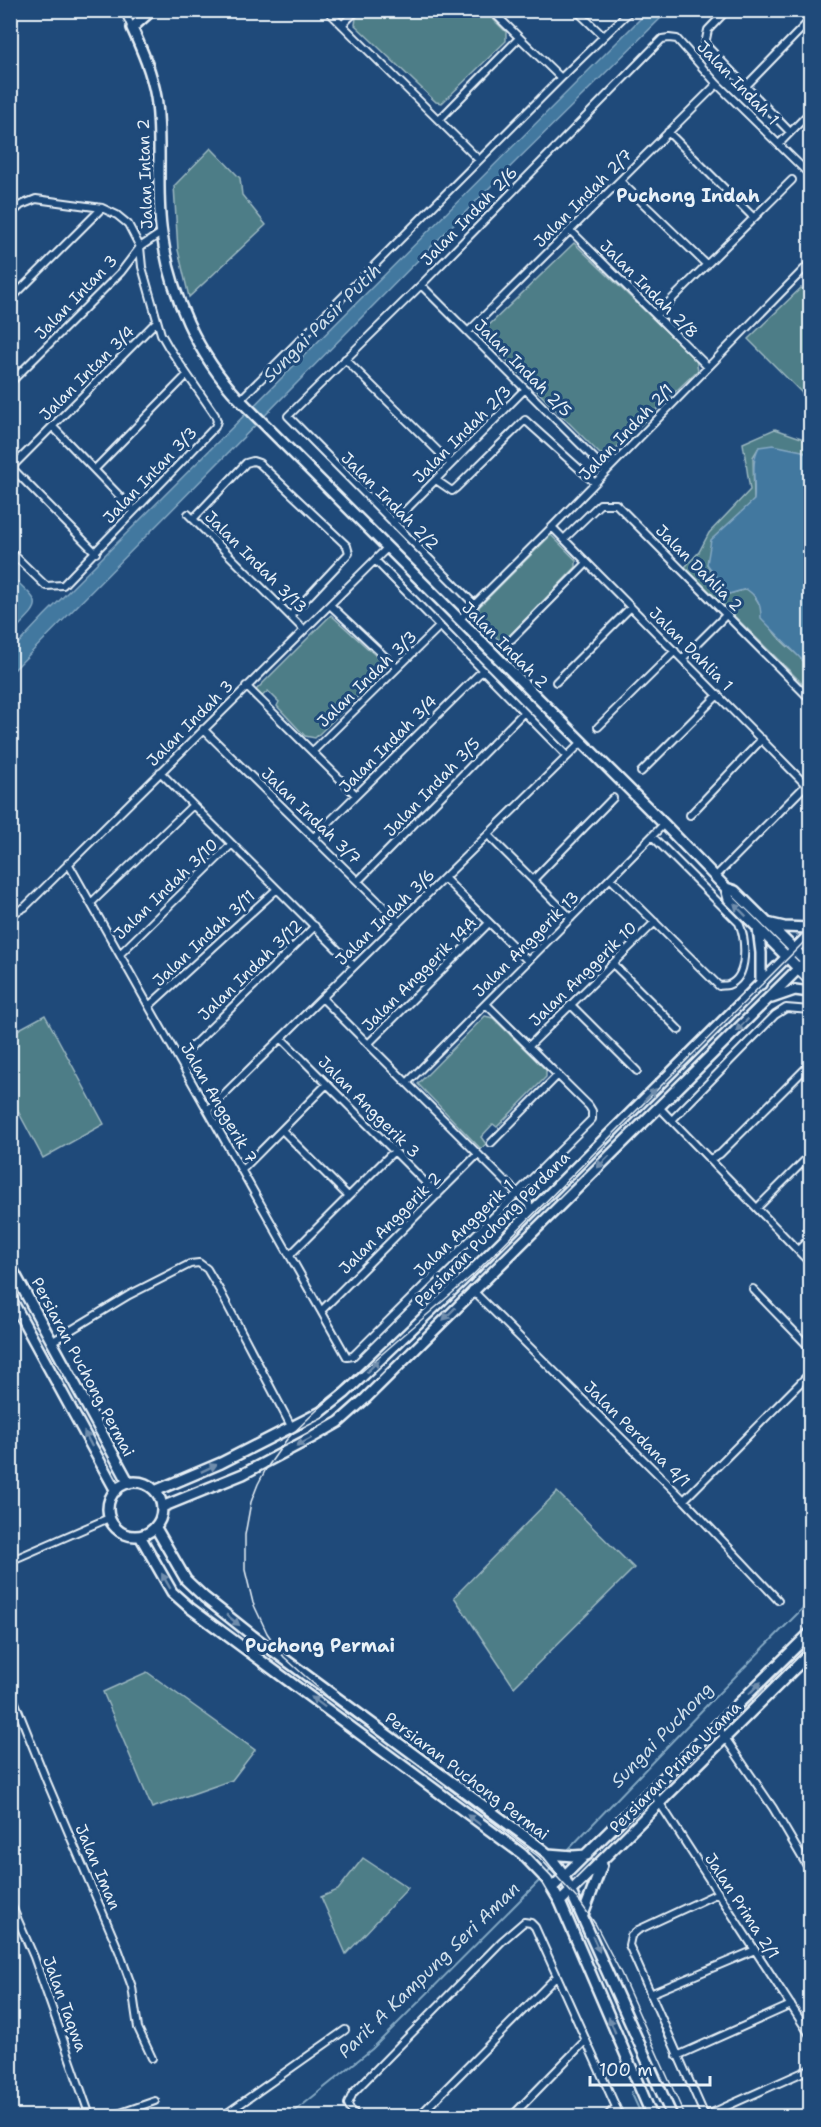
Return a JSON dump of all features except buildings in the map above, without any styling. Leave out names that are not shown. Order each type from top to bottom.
[{"type":"main road","points":[[132,28],[152,10]]},
{"type":"main road","name":"Jalan Intan 2","points":[[132,28],[144,54],[156,97],[161,233],[179,305],[206,357],[224,383],[262,422]]},
{"type":"main road","name":"Jalan Indah 2","points":[[262,422],[726,888],[735,891],[787,958],[810,980]]},
{"type":"main road","points":[[761,984],[762,925],[810,928]]},
{"type":"main road","name":"Jalan Indah 2","points":[[762,925],[809,961]]},
{"type":"main road","name":"Persiaran Puchong Perdana","points":[[155,1491],[206,1470],[321,1412],[345,1393],[534,1210],[810,934]]},
{"type":"main road","name":"Persiaran Puchong Perdana","points":[[162,1507],[243,1474],[339,1422],[366,1398],[472,1290],[798,969],[809,961]]},
{"type":"main road","points":[[768,1000],[795,990],[810,992]]},
{"type":"main road","name":"Persiaran Puchong Permai","points":[[10,1265],[129,1483]]},
{"type":"main road","name":"Persiaran Puchong Permai","points":[[10,1297],[116,1491]]},
{"type":"main road","points":[[129,1483],[143,1484],[155,1491],[162,1507],[156,1528],[140,1536],[118,1531],[109,1518],[109,1504],[116,1491],[129,1483]]},
{"type":"main road","name":"Persiaran Puchong Permai","points":[[156,1528],[186,1580],[204,1597],[253,1636],[534,1843],[560,1867],[672,2116]]},
{"type":"main road","name":"Persiaran Puchong Permai","points":[[140,1536],[172,1592],[190,1608],[522,1854],[550,1883],[652,2116]]},
{"type":"main road","name":"Persiaran Prima Utama","points":[[550,1883],[564,1876],[587,1854],[810,1633]]},
{"type":"main road","name":"Persiaran Prima Utama","points":[[560,1902],[810,1653]]},
{"type":"main road","points":[[548,1854],[573,1856],[587,1854]]},
{"type":"main road","points":[[583,1915],[598,1873],[606,1858]]},
{"type":"street","name":"Jalan Intan 2","points":[[124,10],[132,28]]},
{"type":"street","points":[[327,10],[479,160]]},
{"type":"street","points":[[342,26],[357,10]]},
{"type":"street","points":[[491,10],[561,78]]},
{"type":"street","points":[[576,10],[603,36]]},
{"type":"street","points":[[240,400],[630,10]]},
{"type":"street","points":[[727,10],[708,30],[705,44],[790,132]]},
{"type":"street","points":[[746,86],[810,20]]},
{"type":"street","points":[[438,120],[519,38]]},
{"type":"street","name":"Jalan Indah 1","points":[[669,38],[677,39],[717,84],[810,175]]},
{"type":"street","name":"Jalan Indah 2/6","points":[[288,416],[421,285],[662,39],[669,38]]},
{"type":"street","name":"Jalan Indah 2/7","points":[[468,332],[717,84]]},
{"type":"street","points":[[779,144],[810,112]]},
{"type":"street","points":[[668,132],[754,218]]},
{"type":"street","points":[[656,315],[792,180]]},
{"type":"street","points":[[620,181],[707,265]]},
{"type":"street","points":[[10,215],[21,205],[36,199],[102,208],[117,215],[128,224],[140,247]]},
{"type":"street","points":[[10,300],[102,208]]},
{"type":"street","name":"Jalan Indah 2/8","points":[[570,230],[708,367]]},
{"type":"street","name":"Jalan Intan 3","points":[[10,383],[121,272],[140,247],[161,233]]},
{"type":"street","name":"Jalan Intan 3/3","points":[[10,551],[46,586],[63,585],[215,427],[217,421],[215,416],[169,348],[157,321],[142,267],[140,247]]},
{"type":"street","name":"Jalan Indah 2/1","points":[[459,620],[810,262]]},
{"type":"street","name":"Jalan Indah 2/5","points":[[421,285],[607,471]]},
{"type":"street","name":"Jalan Intan 3/4","points":[[11,468],[157,321]]},
{"type":"street","points":[[345,359],[451,464]]},
{"type":"street","points":[[95,469],[187,375]]},
{"type":"street","name":"Jalan Indah 2/3","points":[[393,523],[525,389]]},
{"type":"street","name":"Jalan Indah 2/2","points":[[288,416],[474,604]]},
{"type":"street","points":[[436,480],[448,490],[456,489],[525,420],[595,483]]},
{"type":"street","points":[[53,427],[134,510]]},
{"type":"street","name":"Jalan Indah 3/13","points":[[290,616],[349,553],[347,546],[260,463],[253,461],[246,464],[191,516],[290,616],[304,630]]},
{"type":"street","points":[[11,468],[96,553]]},
{"type":"street","name":"Jalan Dahlia 2","points":[[564,539],[600,504],[616,504],[810,699]]},
{"type":"street","name":"Jalan Dahlia 1","points":[[552,527],[808,787]]},
{"type":"street","name":"Jalan Indah 3","points":[[10,915],[24,907],[387,548]]},
{"type":"street","points":[[375,560],[567,756]]},
{"type":"street","points":[[512,639],[587,563]]},
{"type":"street","points":[[330,605],[397,668]]},
{"type":"street","points":[[556,682],[631,608]]},
{"type":"street","points":[[682,659],[726,615]]},
{"type":"street","name":"Jalan Indah 3/3","points":[[313,751],[440,626]]},
{"type":"street","points":[[598,727],[675,651]]},
{"type":"street","name":"Jalan Indah 3/4","points":[[313,838],[483,670]]},
{"type":"street","points":[[246,686],[356,795]]},
{"type":"street","points":[[641,772],[718,695]]},
{"type":"street","name":"Jalan Indah 3/5","points":[[358,881],[524,712]]},
{"type":"street","name":"Jalan Indah 3/7","points":[[203,729],[399,922]]},
{"type":"street","points":[[690,815],[762,740]]},
{"type":"street","name":"Jalan Indah 3/6","points":[[208,1110],[581,743]]},
{"type":"street","points":[[160,772],[354,966]]},
{"type":"street","points":[[715,877],[808,787]]},
{"type":"street","points":[[533,880],[613,798]]},
{"type":"street","points":[[91,903],[193,805]]},
{"type":"street","name":"Jalan Anggerik 13","points":[[407,1083],[664,824]]},
{"type":"street","points":[[488,835],[571,918]]},
{"type":"street","points":[[611,879],[719,986],[730,985],[740,975],[744,960],[742,930],[739,923],[652,836]]},
{"type":"street","name":"Jalan Indah 3/10","points":[[120,954],[232,844]]},
{"type":"street","name":"Jalan Anggerik 7","points":[[68,863],[347,1357]]},
{"type":"street","points":[[444,878],[528,961]]},
{"type":"street","name":"Jalan Indah 3/11","points":[[149,1006],[277,889]]},
{"type":"street","name":"Jalan Anggerik 10","points":[[530,1045],[655,922]]},
{"type":"street","name":"Jalan Anggerik 14A","points":[[368,1044],[489,923]]},
{"type":"street","name":"Jalan Indah 3/12","points":[[179,1059],[315,926]]},
{"type":"street","points":[[613,964],[679,1029]]},
{"type":"street","points":[[322,998],[534,1210]]},
{"type":"street","points":[[486,1004],[530,1045],[558,1076],[491,1143]]},
{"type":"street","points":[[571,1005],[637,1071]]},
{"type":"street","points":[[672,1120],[775,1016],[786,1008],[810,1010]]},
{"type":"street","name":"Jalan Anggerik 3","points":[[281,1038],[438,1195]]},
{"type":"street","points":[[710,1159],[720,1154],[810,1064]]},
{"type":"street","name":"Jalan Anggerik 1","points":[[347,1357],[353,1356],[592,1119],[592,1111],[558,1076]]},
{"type":"street","points":[[242,1170],[327,1084]]},
{"type":"street","points":[[659,1107],[810,1263]]},
{"type":"street","points":[[282,1130],[348,1196]]},
{"type":"street","points":[[290,1255],[394,1151]]},
{"type":"street","name":"Jalan Anggerik 2","points":[[321,1311],[478,1154]]},
{"type":"street","points":[[757,1208],[810,1155]]},
{"type":"street","points":[[798,1250],[810,1238]]},
{"type":"street","points":[[53,1341],[129,1295],[190,1264],[199,1263],[207,1269],[220,1292],[291,1426]]},
{"type":"street","points":[[753,1289],[810,1347]]},
{"type":"street","name":"Jalan Perdana 4/1","points":[[472,1290],[684,1500],[778,1600]]},
{"type":"street","points":[[684,1500],[810,1373]]},
{"type":"street","points":[[10,1561],[109,1518]]},
{"type":"street","name":"Jalan Iman","points":[[10,1690],[119,1951],[132,1987],[138,2028],[152,2058]]},
{"type":"street","points":[[717,1726],[773,1808],[810,1871]]},
{"type":"street","name":"Jalan Prima 2/1","points":[[652,1791],[810,2035]]},
{"type":"street","points":[[718,1893],[638,1930],[631,1936],[629,1945],[705,2116],[810,2069]]},
{"type":"street","name":"Jalan Taqwa","points":[[10,1902],[34,1957],[90,2116]]},
{"type":"street","points":[[357,2116],[348,2104],[353,2093],[524,1922],[531,1923],[535,1927],[620,2116]]},
{"type":"street","points":[[650,1994],[755,1950]]},
{"type":"street","points":[[419,2116],[556,1976]]},
{"type":"street","points":[[677,2056],[791,2005]]},
{"type":"street","points":[[223,2116],[345,2030]]},
{"type":"street","points":[[512,2116],[585,2041]]},
{"type":"street","points":[[112,2116],[154,2101]]},
{"type":"street","points":[[607,2116],[616,2107]]},
{"type":"green space","points":[[484,10],[506,32],[506,41],[442,103],[436,102],[355,25],[356,18],[364,11]]},
{"type":"green space","points":[[211,148],[240,178],[242,195],[266,225],[189,297],[178,250],[174,186]]},
{"type":"green space","points":[[574,243],[696,360],[698,370],[610,454],[600,454],[486,340],[483,331]]},
{"type":"green space","points":[[801,288],[810,292],[810,401],[748,339]]},
{"type":"green space","points":[[775,429],[810,441],[810,456],[802,451],[759,447],[753,457],[754,500],[707,564],[716,581],[729,594],[747,589],[752,593],[774,632],[810,668],[810,691],[685,567],[699,552],[709,533],[750,490],[743,443]]},
{"type":"green space","points":[[551,535],[576,560],[576,567],[502,643],[478,619],[479,607]]},
{"type":"green space","points":[[331,615],[385,664],[385,670],[315,738],[305,736],[277,706],[279,702],[268,691],[261,697],[255,691]]},
{"type":"green space","points":[[45,1015],[104,1124],[43,1158],[11,1098],[10,1034]]},
{"type":"green space","points":[[485,1016],[493,1018],[546,1070],[546,1077],[497,1127],[493,1124],[481,1137],[486,1144],[481,1149],[418,1084]]},
{"type":"green space","points":[[557,1492],[634,1568],[514,1687],[454,1597]]},
{"type":"green space","points":[[147,1672],[255,1750],[232,1780],[152,1808],[103,1692]]},
{"type":"green space","points":[[363,1858],[408,1888],[346,1954],[321,1897],[338,1890]]},
{"type":"water","points":[[648,11],[668,11],[499,178],[11,673],[11,651],[44,616]]},
{"type":"water","points":[[773,445],[802,451],[810,456],[810,668],[761,618],[756,598],[746,589],[729,594],[707,564],[711,540],[754,500],[754,466],[759,447]]},
{"type":"water","points":[[10,575],[29,593],[35,604],[34,609],[11,634]]},
{"type":"waterway","name":"Sungai Puchong","points":[[566,1852],[810,1601]]},
{"type":"waterway","name":"Sungai Puchong","points":[[546,1874],[554,1865]]},
{"type":"waterway","name":"Parit A Kampung Seri Aman","points":[[289,2116],[372,2049],[542,1878]]},
{"type":"waterway","name":"Sungai Puchong","points":[[631,2092],[642,2116]]},
{"type":"tram line","points":[[685,2116],[621,1973],[596,1925],[580,1902],[539,1857],[327,1696],[284,1657],[267,1633],[253,1603],[245,1570],[245,1535],[251,1502],[258,1484],[287,1439],[473,1275],[810,936]]},
{"type":"district","name":"Puchong Indah","points":[[688,196]]},
{"type":"district","name":"Puchong Permai","points":[[320,1646]]},
{"type":"water label","name":"Sungai Pasir Putih","points":[[322,323]]}]
